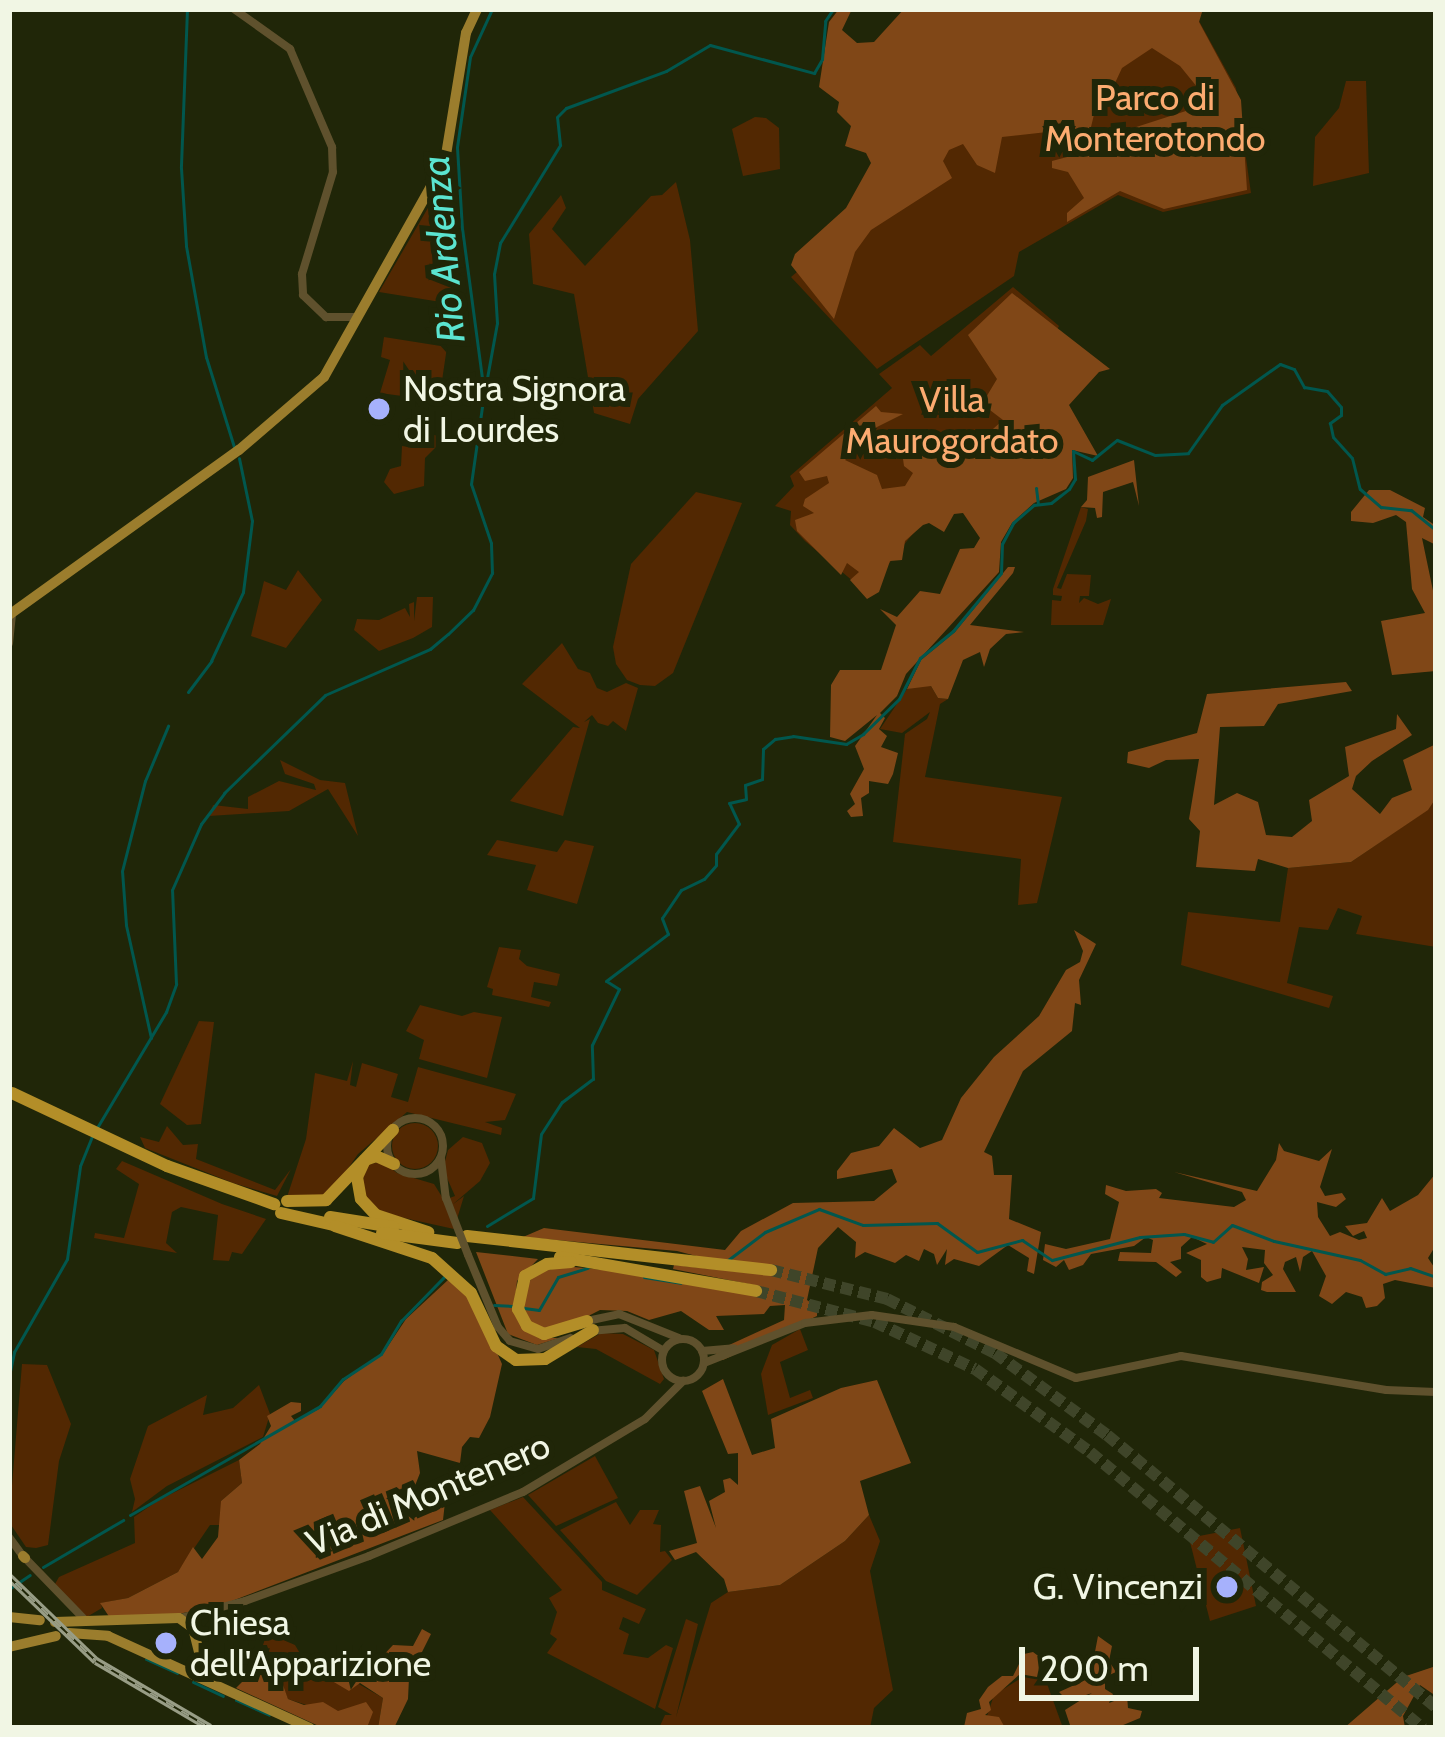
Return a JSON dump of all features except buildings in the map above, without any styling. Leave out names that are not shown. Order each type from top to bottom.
[{"type":"highway","points":[[10,1096],[126,1152],[279,1206],[428,1232]]},
{"type":"highway","points":[[279,1206],[326,1200],[360,1157],[393,1130]]},
{"type":"highway","points":[[126,1152],[422,1252],[464,1286],[496,1346],[516,1360],[550,1357],[590,1326]]},
{"type":"highway","points":[[394,1164],[376,1156],[364,1160],[357,1178],[361,1199],[376,1215],[463,1243],[771,1270]]},
{"type":"highway","points":[[335,1226],[596,1262],[756,1291]]},
{"type":"highway","points":[[590,1326],[544,1334],[527,1326],[517,1298],[525,1276],[540,1267],[596,1262]]},
{"type":"main road","points":[[10,614],[238,450],[324,377],[448,152],[466,34],[478,9]]},
{"type":"main road","points":[[202,1613],[194,1628],[197,1651],[206,1671],[222,1688]]},
{"type":"main road","points":[[9,1617],[40,1620]]},
{"type":"main road","points":[[179,1618],[194,1628]]},
{"type":"main road","name":"Via di Montenero","points":[[60,1630],[179,1618]]},
{"type":"main road","points":[[9,1647],[60,1630],[96,1632],[310,1728]]},
{"type":"main road","points":[[177,1668],[191,1664],[197,1651]]},
{"type":"street","points":[[234,9],[290,49],[333,155],[302,278],[308,302],[351,330]]},
{"type":"street","points":[[335,321],[351,330]]},
{"type":"street","points":[[9,644],[10,614]]},
{"type":"street","points":[[446,1196],[394,1164],[387,1144],[393,1130],[411,1118],[432,1124],[441,1136],[446,1196],[463,1243],[492,1315],[506,1338],[524,1348],[544,1348],[619,1314],[702,1351],[741,1347]]},
{"type":"street","points":[[417,1174],[441,1157]]},
{"type":"street","points":[[704,1363],[820,1319],[910,1317],[954,1327],[1069,1377],[1097,1377],[1181,1356],[1402,1392],[1436,1392]]},
{"type":"street","points":[[590,1326],[625,1328],[664,1351],[669,1376],[662,1402]]},
{"type":"street","points":[[664,1351],[681,1339]]},
{"type":"street","points":[[669,1376],[683,1381],[698,1375],[704,1363],[702,1351]]},
{"type":"street","name":"Via di Montenero","points":[[179,1618],[370,1556],[523,1492],[596,1451],[683,1381]]},
{"type":"street","points":[[9,1537],[58,1598],[93,1624]]},
{"type":"street","points":[[58,1598],[60,1630]]},
{"type":"green space","name":"Parco di Monterotondo","points":[[1199,21],[1236,88],[1251,193],[1163,212],[1118,195],[1019,252],[1014,276],[877,369],[791,277],[1050,55]]},
{"type":"green space","points":[[1346,81],[1366,81],[1369,173],[1313,186],[1315,137],[1339,108]]},
{"type":"green space","points":[[755,117],[766,118],[779,128],[780,169],[743,176],[732,129]]},
{"type":"green space","points":[[450,170],[449,214],[466,330],[453,328],[453,304],[379,292]]},
{"type":"green space","points":[[676,182],[690,240],[698,331],[638,399],[630,424],[594,413],[574,294],[533,284],[529,234],[561,195],[566,208],[552,229],[585,266],[651,196],[662,195]]},
{"type":"green space","name":"Villa Maurogordato","points":[[1013,287],[1059,326],[1025,394],[866,592],[790,525],[791,511],[775,506],[794,486],[790,476],[892,388],[879,374],[920,345],[931,356]]},
{"type":"green space","points":[[384,337],[447,347],[439,401],[380,393],[390,360],[381,357]]},
{"type":"green space","points":[[420,431],[445,438],[425,458],[424,486],[394,494],[384,482],[390,469],[401,466],[402,446],[417,448]]},
{"type":"green space","points":[[696,492],[742,503],[673,673],[655,686],[640,685],[627,680],[616,664],[613,647],[631,564]]},
{"type":"green space","points":[[1081,507],[1088,509],[1086,521],[1057,588],[1061,589],[1067,574],[1091,575],[1089,596],[1080,596],[1079,603],[1084,598],[1098,604],[1111,599],[1103,625],[1051,625],[1052,600],[1061,601],[1062,596],[1053,595],[1053,589]]},
{"type":"green space","points":[[298,570],[322,600],[286,648],[251,636],[264,581],[286,590]]},
{"type":"green space","points":[[417,597],[433,597],[432,627],[413,638],[379,651],[354,630],[357,619],[379,620],[405,608],[410,617],[409,604],[414,602],[414,621]]},
{"type":"green space","points":[[562,643],[578,669],[590,673],[597,688],[607,692],[626,683],[638,688],[626,731],[613,721],[608,726],[598,723],[592,715],[584,722],[590,719],[563,816],[510,801],[573,727],[580,728],[522,684]]},
{"type":"green space","points":[[931,686],[938,698],[948,699],[940,704],[925,777],[1062,797],[1037,903],[1018,905],[1021,859],[893,842],[905,734],[930,712],[902,733],[880,729],[907,689]]},
{"type":"green space","points":[[280,760],[320,780],[345,783],[358,836],[328,789],[289,811],[209,816],[213,805],[248,809],[248,797],[279,781],[316,790],[314,784],[285,774]]},
{"type":"green space","points":[[1436,798],[1436,947],[1356,934],[1362,916],[1338,908],[1328,930],[1299,927],[1287,983],[1333,996],[1329,1008],[1181,965],[1188,912],[1280,922],[1288,868],[1351,862],[1427,810]]},
{"type":"green space","points":[[497,840],[557,852],[565,840],[594,846],[577,904],[527,890],[536,865],[487,855]]},
{"type":"green space","points":[[499,947],[521,950],[519,959],[527,966],[560,974],[557,986],[534,982],[531,997],[551,1002],[549,1007],[492,995],[493,989],[487,987]]},
{"type":"green space","points":[[420,1005],[462,1016],[474,1012],[502,1017],[487,1078],[419,1059],[424,1040],[406,1031]]},
{"type":"green space","points":[[199,1021],[214,1022],[201,1124],[187,1125],[160,1104]]},
{"type":"green space","points":[[353,1061],[350,1085],[356,1087],[362,1063],[398,1074],[391,1097],[408,1102],[418,1067],[516,1094],[505,1120],[485,1122],[502,1128],[501,1135],[407,1112],[358,1154],[338,1183],[318,1200],[287,1197],[306,1139],[315,1073],[347,1081]]},
{"type":"green space","points":[[415,1123],[432,1129],[438,1146],[432,1163],[415,1169],[398,1163],[392,1146],[398,1129]]},
{"type":"green space","points":[[167,1126],[183,1145],[198,1144],[196,1159],[275,1190],[291,1169],[277,1196],[233,1183],[145,1148],[140,1137],[159,1142]]},
{"type":"green space","points":[[463,1137],[482,1143],[490,1163],[480,1181],[452,1205],[464,1196],[454,1229],[377,1212],[362,1194],[364,1166],[382,1161],[397,1173],[434,1184],[444,1200],[455,1196],[443,1169],[448,1150]]},
{"type":"green space","points":[[122,1161],[266,1219],[242,1254],[232,1252],[229,1261],[213,1260],[218,1215],[181,1207],[172,1212],[166,1243],[177,1253],[94,1238],[95,1233],[124,1238],[139,1184],[116,1169]]},
{"type":"green space","points":[[800,1329],[808,1350],[780,1362],[790,1398],[810,1390],[813,1398],[768,1415],[761,1374],[772,1345]]},
{"type":"green space","points":[[601,1333],[623,1334],[654,1350],[664,1379],[660,1384],[596,1349],[577,1347]]},
{"type":"green space","points":[[22,1364],[47,1365],[71,1424],[59,1461],[48,1545],[36,1548],[26,1547],[9,1522]]},
{"type":"green space","points":[[259,1385],[270,1414],[263,1437],[167,1486],[132,1512],[135,1499],[130,1479],[148,1426],[207,1395],[203,1415],[233,1408]]},
{"type":"green space","points":[[595,1456],[618,1498],[556,1526],[528,1495]]},
{"type":"green space","points":[[239,1460],[242,1483],[221,1501],[222,1525],[210,1525],[178,1572],[128,1598],[101,1603],[102,1608],[85,1618],[55,1584],[59,1577],[135,1543],[134,1517],[159,1500]]},
{"type":"green space","points":[[523,1497],[602,1582],[602,1590],[646,1609],[639,1624],[623,1617],[619,1629],[629,1634],[623,1654],[648,1658],[666,1645],[673,1648],[655,1709],[547,1653],[557,1639],[550,1634],[557,1612],[549,1598],[562,1590],[490,1510]]},
{"type":"green space","points":[[616,1502],[630,1525],[640,1510],[659,1510],[653,1524],[661,1525],[660,1552],[665,1551],[672,1560],[637,1595],[606,1581],[560,1530]]},
{"type":"green space","points":[[869,1515],[880,1541],[870,1571],[893,1690],[874,1708],[870,1728],[659,1728],[665,1715],[672,1715],[658,1707],[686,1619],[698,1624],[676,1717],[711,1603],[728,1592],[780,1585],[845,1541]]},
{"type":"green space","name":"G. Vincenzi","points":[[1240,1528],[1256,1606],[1210,1621],[1189,1538]]},
{"type":"green space","points":[[267,1633],[295,1645],[304,1660],[322,1652],[323,1659],[341,1667],[338,1672],[383,1698],[378,1728],[288,1699],[282,1685],[255,1669]]},
{"type":"green space","points":[[1023,1677],[1046,1681],[1063,1728],[983,1728],[994,1695]]},
{"type":"shaded area","points":[[839,9],[852,9],[842,30],[857,43],[874,42],[904,9],[1203,9],[1199,22],[1241,100],[1247,190],[1164,209],[1120,191],[1067,222],[1067,213],[1084,198],[1068,172],[1052,168],[1052,161],[1090,151],[1099,139],[1189,110],[1202,93],[1180,66],[1152,48],[1122,68],[1109,96],[1099,94],[1091,127],[1094,139],[1080,142],[1065,130],[1002,137],[995,173],[977,165],[963,144],[949,150],[943,161],[952,178],[871,230],[855,252],[834,319],[791,265],[795,254],[846,208],[871,163],[866,153],[845,146],[851,126],[837,112],[839,102],[819,87],[829,22]]},
{"type":"shaded area","points":[[1012,293],[1110,369],[1099,372],[1069,405],[1098,456],[1072,450],[1073,478],[1066,489],[1034,503],[1012,523],[1001,542],[999,572],[906,674],[897,696],[880,713],[885,718],[879,729],[887,736],[881,747],[898,753],[893,774],[888,784],[869,781],[869,793],[861,798],[863,816],[851,817],[847,811],[855,804],[850,794],[864,769],[855,746],[877,715],[845,741],[830,737],[831,685],[840,670],[881,670],[896,625],[880,609],[897,617],[920,591],[940,594],[960,549],[974,548],[980,538],[963,513],[954,514],[944,532],[929,523],[923,525],[905,541],[902,560],[890,561],[879,592],[867,599],[850,580],[859,572],[847,563],[841,575],[797,531],[795,520],[814,513],[803,506],[805,499],[829,483],[827,476],[805,481],[799,472],[876,406],[881,412],[903,414],[871,430],[882,439],[874,450],[861,444],[845,460],[877,475],[882,489],[905,486],[913,473],[904,466],[901,445],[927,457],[974,446],[1003,420],[982,404],[997,379],[968,335]]},
{"type":"shaded area","points":[[1134,460],[1139,506],[1133,482],[1103,492],[1102,517],[1097,518],[1095,508],[1081,507],[1087,500],[1088,477]]},
{"type":"shaded area","points":[[1369,490],[1390,490],[1425,508],[1423,517],[1436,526],[1436,545],[1422,538],[1436,605],[1436,671],[1392,675],[1381,621],[1425,613],[1412,589],[1406,522],[1396,515],[1373,523],[1351,521],[1351,512]]},
{"type":"shaded area","points":[[1008,567],[1015,567],[1013,573],[970,625],[1024,632],[1006,634],[990,649],[984,667],[980,652],[963,660],[948,699],[938,698],[931,686],[907,689],[921,660],[955,632]]},
{"type":"shaded area","points":[[1346,682],[1352,691],[1278,704],[1264,726],[1220,727],[1214,805],[1237,793],[1258,802],[1266,835],[1292,837],[1312,821],[1309,800],[1349,776],[1345,747],[1396,729],[1397,714],[1412,735],[1372,761],[1356,776],[1352,789],[1380,814],[1392,798],[1412,790],[1403,760],[1436,744],[1436,798],[1428,810],[1351,862],[1288,868],[1258,859],[1255,871],[1196,867],[1200,831],[1189,819],[1199,759],[1166,760],[1149,768],[1127,763],[1128,752],[1197,733],[1207,694]]},
{"type":"shaded area","points":[[1074,930],[1096,944],[1079,980],[1081,1005],[1075,1003],[1072,1031],[1023,1071],[984,1152],[992,1156],[994,1175],[1012,1175],[1009,1219],[1041,1232],[1034,1274],[1027,1271],[1029,1258],[1008,1245],[979,1266],[954,1259],[945,1265],[947,1249],[937,1265],[934,1254],[924,1249],[919,1261],[906,1255],[895,1263],[865,1252],[855,1258],[856,1242],[838,1227],[818,1248],[807,1300],[817,1307],[817,1316],[723,1360],[717,1360],[716,1351],[784,1320],[785,1305],[770,1306],[764,1314],[716,1316],[724,1330],[709,1330],[681,1311],[649,1320],[627,1311],[600,1310],[561,1330],[537,1328],[526,1317],[522,1291],[536,1273],[564,1266],[754,1285],[673,1269],[674,1265],[770,1275],[677,1251],[523,1237],[544,1228],[725,1250],[741,1231],[793,1203],[874,1201],[897,1182],[892,1169],[837,1179],[837,1171],[851,1153],[879,1146],[894,1128],[920,1148],[942,1140],[961,1098],[994,1057],[1039,1016],[1066,970],[1080,962],[1083,951]]},
{"type":"shaded area","points":[[1279,1143],[1284,1151],[1319,1161],[1332,1149],[1320,1187],[1325,1196],[1342,1193],[1346,1199],[1336,1207],[1317,1202],[1318,1217],[1330,1236],[1340,1232],[1359,1240],[1367,1238],[1364,1231],[1353,1236],[1345,1226],[1367,1223],[1382,1198],[1390,1211],[1418,1195],[1436,1173],[1436,1245],[1428,1258],[1436,1270],[1436,1288],[1395,1280],[1383,1284],[1385,1298],[1377,1306],[1366,1308],[1362,1297],[1346,1292],[1332,1304],[1319,1296],[1326,1276],[1312,1251],[1303,1257],[1300,1272],[1296,1257],[1285,1262],[1283,1269],[1296,1292],[1267,1292],[1261,1290],[1262,1282],[1273,1275],[1264,1263],[1265,1250],[1242,1247],[1248,1259],[1246,1270],[1264,1267],[1259,1283],[1222,1268],[1221,1278],[1207,1282],[1201,1277],[1201,1260],[1186,1253],[1207,1244],[1192,1237],[1181,1247],[1181,1259],[1170,1262],[1182,1272],[1176,1277],[1156,1262],[1118,1261],[1120,1252],[1151,1253],[1153,1240],[1146,1237],[1134,1246],[1091,1254],[1083,1265],[1069,1270],[1064,1260],[1056,1267],[1043,1260],[1045,1244],[1066,1249],[1110,1239],[1119,1202],[1105,1194],[1106,1185],[1126,1191],[1156,1189],[1162,1193],[1159,1198],[1234,1207],[1246,1200],[1242,1192],[1174,1172],[1257,1191],[1276,1160]]},
{"type":"shaded area","points":[[476,1252],[538,1259],[517,1281],[514,1312],[546,1338],[559,1338],[537,1345],[508,1334]]},
{"type":"shaded area","points":[[448,1280],[473,1299],[502,1364],[490,1417],[479,1438],[470,1437],[462,1447],[460,1463],[417,1451],[420,1473],[409,1501],[414,1518],[445,1502],[443,1520],[224,1604],[156,1619],[110,1618],[100,1603],[128,1598],[178,1572],[193,1547],[202,1559],[218,1537],[221,1501],[242,1483],[239,1460],[260,1444],[271,1426],[267,1416],[291,1402],[301,1403],[301,1411],[291,1416],[295,1421],[319,1409],[344,1381],[384,1352],[406,1319]]},
{"type":"shaded area","points":[[723,1379],[752,1455],[775,1448],[771,1419],[841,1388],[877,1380],[911,1463],[860,1481],[869,1515],[845,1541],[780,1585],[728,1592],[724,1579],[696,1552],[675,1560],[669,1551],[697,1543],[684,1491],[700,1486],[716,1528],[709,1501],[725,1492],[723,1480],[730,1478],[738,1485],[738,1453],[728,1454],[702,1391]]},
{"type":"shaded area","points":[[422,1629],[431,1634],[417,1662],[407,1657],[396,1662],[409,1678],[408,1699],[394,1728],[378,1728],[383,1698],[360,1683],[349,1691],[327,1678],[341,1667],[348,1669],[355,1657],[378,1661],[393,1645],[413,1646]]},
{"type":"shaded area","points":[[1098,1636],[1112,1646],[1109,1661],[1116,1672],[1105,1677],[1105,1689],[1113,1694],[1109,1703],[1127,1696],[1128,1708],[1142,1711],[1140,1718],[1116,1728],[1071,1728],[1065,1710],[1092,1693],[1068,1701],[1059,1692],[1090,1678]]},
{"type":"shaded area","points":[[1033,1652],[1041,1658],[1037,1677],[1020,1674],[989,1702],[991,1710],[985,1715],[999,1717],[1004,1726],[964,1727],[967,1713],[981,1709],[979,1700],[988,1687],[1002,1676],[1013,1676],[1024,1654]]},
{"type":"shaded area","points":[[1436,1666],[1436,1696],[1420,1685],[1403,1716],[1405,1728],[1344,1728],[1403,1677]]},
{"type":"shaded area","points":[[255,1669],[283,1685],[288,1699],[304,1705],[323,1702],[338,1711],[366,1702],[373,1712],[368,1725],[372,1728],[323,1728],[236,1688]]},
{"type":"waterway","points":[[187,9],[181,168],[186,246],[206,357],[234,447]]},
{"type":"waterway","name":"Rio Ardenza","points":[[98,1126],[166,1012],[176,984],[172,890],[201,824],[224,793],[325,695],[430,649],[448,634],[473,610],[492,573],[491,543],[471,484],[484,393],[462,229],[457,147],[470,57],[492,9]]},
{"type":"waterway","points":[[485,389],[497,323],[494,274],[500,243],[560,145],[557,117],[566,108],[666,71],[710,45],[814,73],[822,59],[825,21],[833,9]]},
{"type":"waterway","points":[[487,1226],[533,1198],[541,1134],[562,1102],[593,1079],[592,1045],[619,989],[606,981],[668,934],[662,918],[681,890],[704,879],[716,865],[716,854],[739,824],[729,803],[746,799],[745,785],[762,779],[763,749],[775,739],[793,736],[846,744],[863,734],[899,699],[920,658],[953,631],[1001,573],[1002,544],[1013,523],[1034,505],[1051,503],[1069,489],[1075,479],[1073,451],[1092,460],[1117,440],[1155,455],[1188,453],[1222,405],[1280,364],[1294,369],[1304,387],[1327,391],[1341,407],[1341,415],[1330,423],[1333,437],[1352,458],[1360,489],[1381,507],[1411,510],[1436,530]]},
{"type":"waterway","points":[[188,692],[211,661],[243,592],[252,521],[239,458]]},
{"type":"waterway","points":[[1036,488],[1038,504]]},
{"type":"waterway","points":[[151,1038],[126,925],[122,871],[145,781],[168,726]]},
{"type":"waterway","name":"Rio Ardenza","points":[[9,1376],[14,1352],[67,1259],[80,1166],[93,1134]]},
{"type":"waterway","points":[[728,1260],[765,1232],[819,1209],[863,1225],[937,1223],[977,1252],[1022,1240],[1052,1260],[1140,1237],[1184,1234],[1213,1242],[1232,1225],[1274,1241],[1360,1260],[1385,1274],[1410,1268],[1436,1277]]},
{"type":"waterway","points":[[524,1308],[539,1310],[558,1277],[588,1268]]},
{"type":"waterway","points":[[130,1515],[320,1406],[343,1379],[381,1354],[401,1321],[444,1277]]},
{"type":"waterway","points":[[644,1277],[681,1283]]},
{"type":"waterway","points":[[494,1305],[514,1306]]},
{"type":"waterway","points":[[43,1567],[123,1520]]},
{"type":"waterway","points":[[9,1589],[30,1575]]},
{"type":"waterway","points":[[146,1659],[177,1673]]},
{"type":"waterway","points":[[193,1682],[223,1696]]},
{"type":"waterway","points":[[236,1700],[269,1715]]},
{"type":"tunnel","points":[[771,1270],[887,1299],[995,1353],[1107,1435],[1436,1707]]},
{"type":"tunnel","points":[[756,1291],[875,1322],[975,1369],[1090,1452],[1423,1728]]},
{"type":"railway","points":[[9,1577],[96,1661],[210,1728]]},
{"type":"place","name":"Nostra Signora di Lourdes","points":[[379,409]]},
{"type":"place","name":"G. Vincenzi","points":[[1227,1587]]},
{"type":"place","name":"Chiesa dell'Apparizione","points":[[166,1643]]}]
